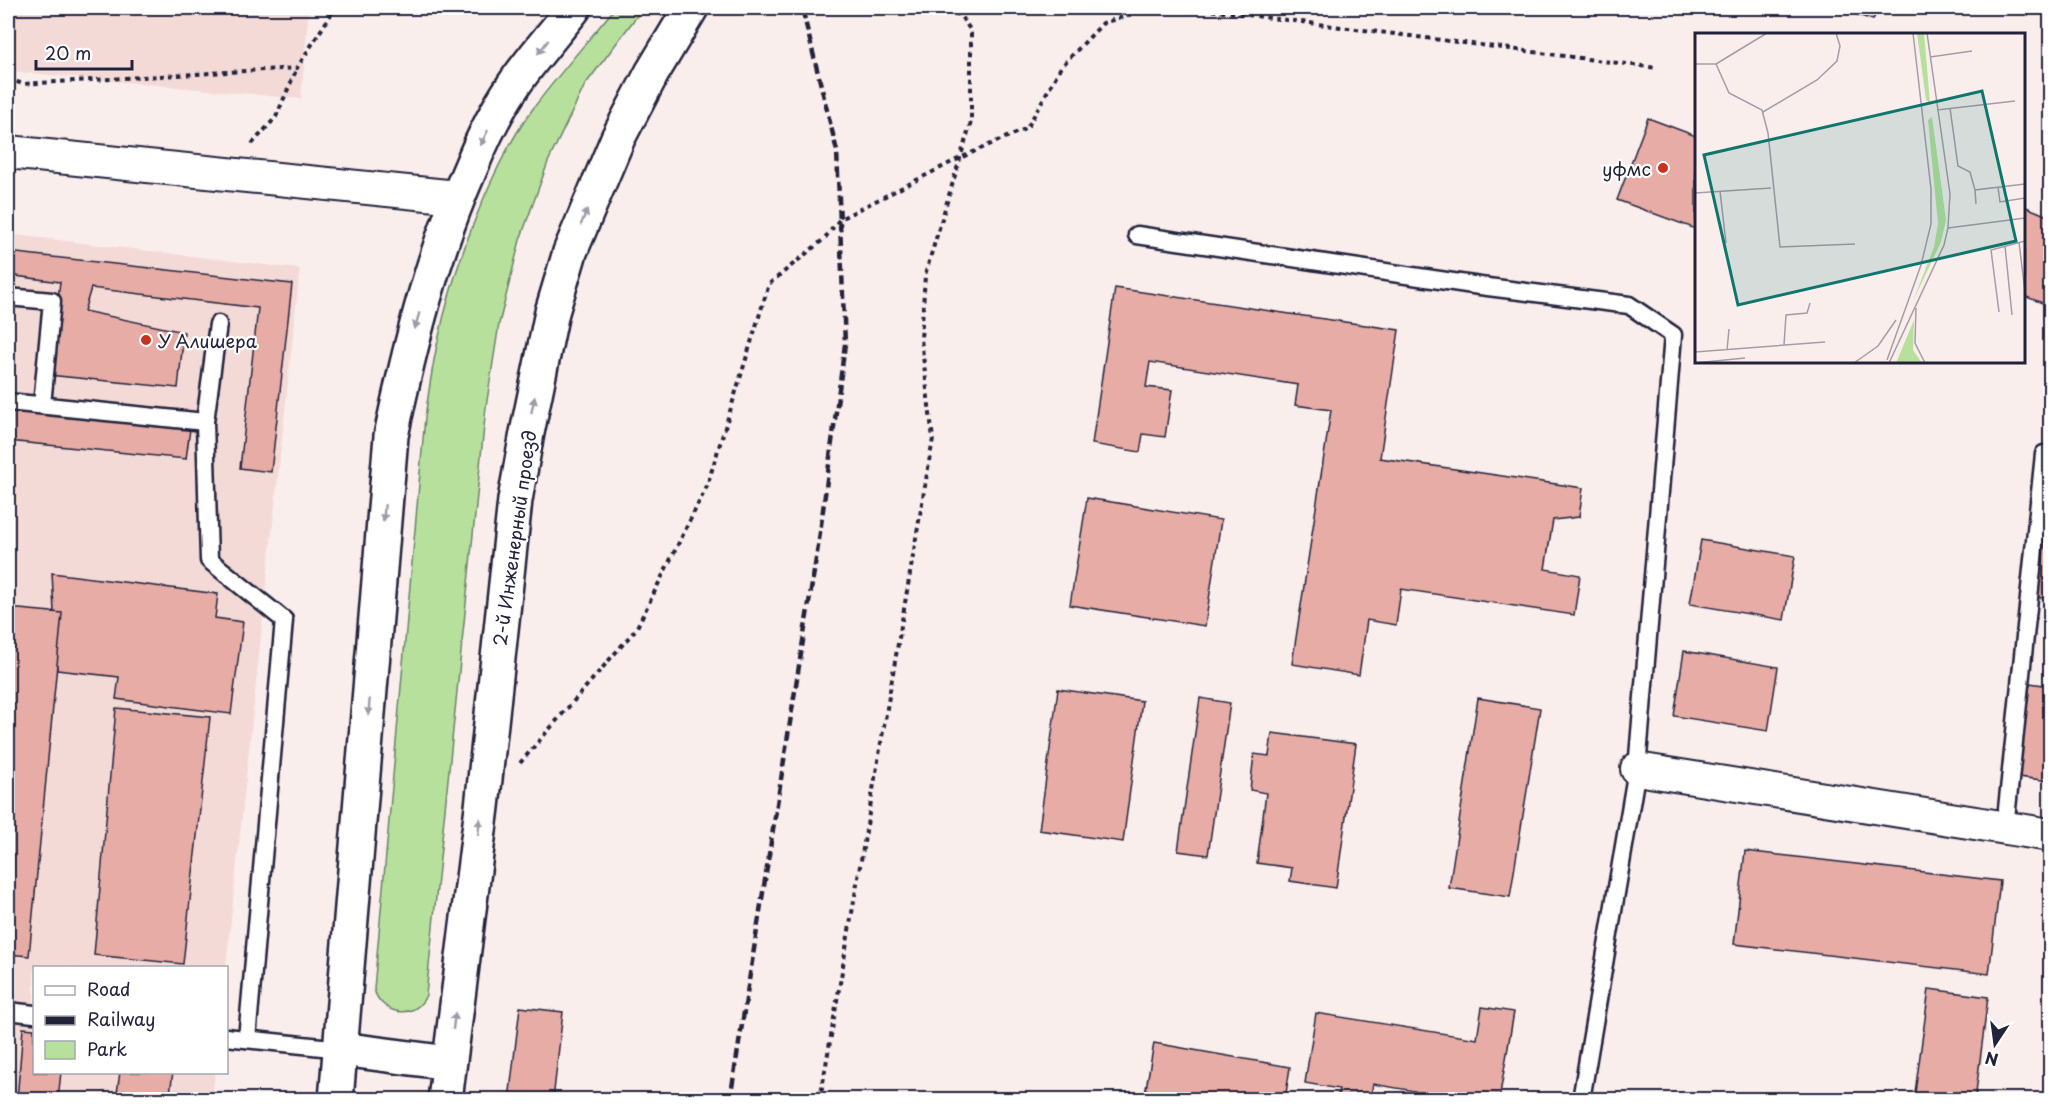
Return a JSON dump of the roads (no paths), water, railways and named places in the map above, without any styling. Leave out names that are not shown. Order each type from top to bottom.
[{"type":"main road","points":[[336,1100],[391,436],[408,355],[435,259],[457,197],[482,142],[512,87],[574,8]]},
{"type":"main road","name":"2-й Инженерный проезд","points":[[445,1100],[482,807],[515,500],[552,312],[570,252],[618,138],[652,73],[691,8]]},
{"type":"main road","points":[[341,1049],[449,1063]]},
{"type":"street","points":[[8,152],[457,197]]},
{"type":"street","points":[[1637,769],[2050,835]]},
{"type":"lane","points":[[1137,235],[1480,286],[1629,305],[1673,335],[1637,769],[1581,1100]]},
{"type":"lane","points":[[8,297],[52,301],[42,405]]},
{"type":"lane","points":[[218,324],[205,422],[209,560],[284,620],[247,1040]]},
{"type":"lane","points":[[8,402],[205,422]]},
{"type":"lane","points":[[2005,828],[2044,454]]},
{"type":"lane","points":[[8,1011],[33,1014]]},
{"type":"lane","points":[[228,1037],[341,1049]]},
{"type":"railway","points":[[730,1100],[819,540],[845,344],[837,151],[802,8]]},
{"type":"place","name":"уфмс","points":[[1663,168]]},
{"type":"place","name":"У Алишера","points":[[146,340]]}]
